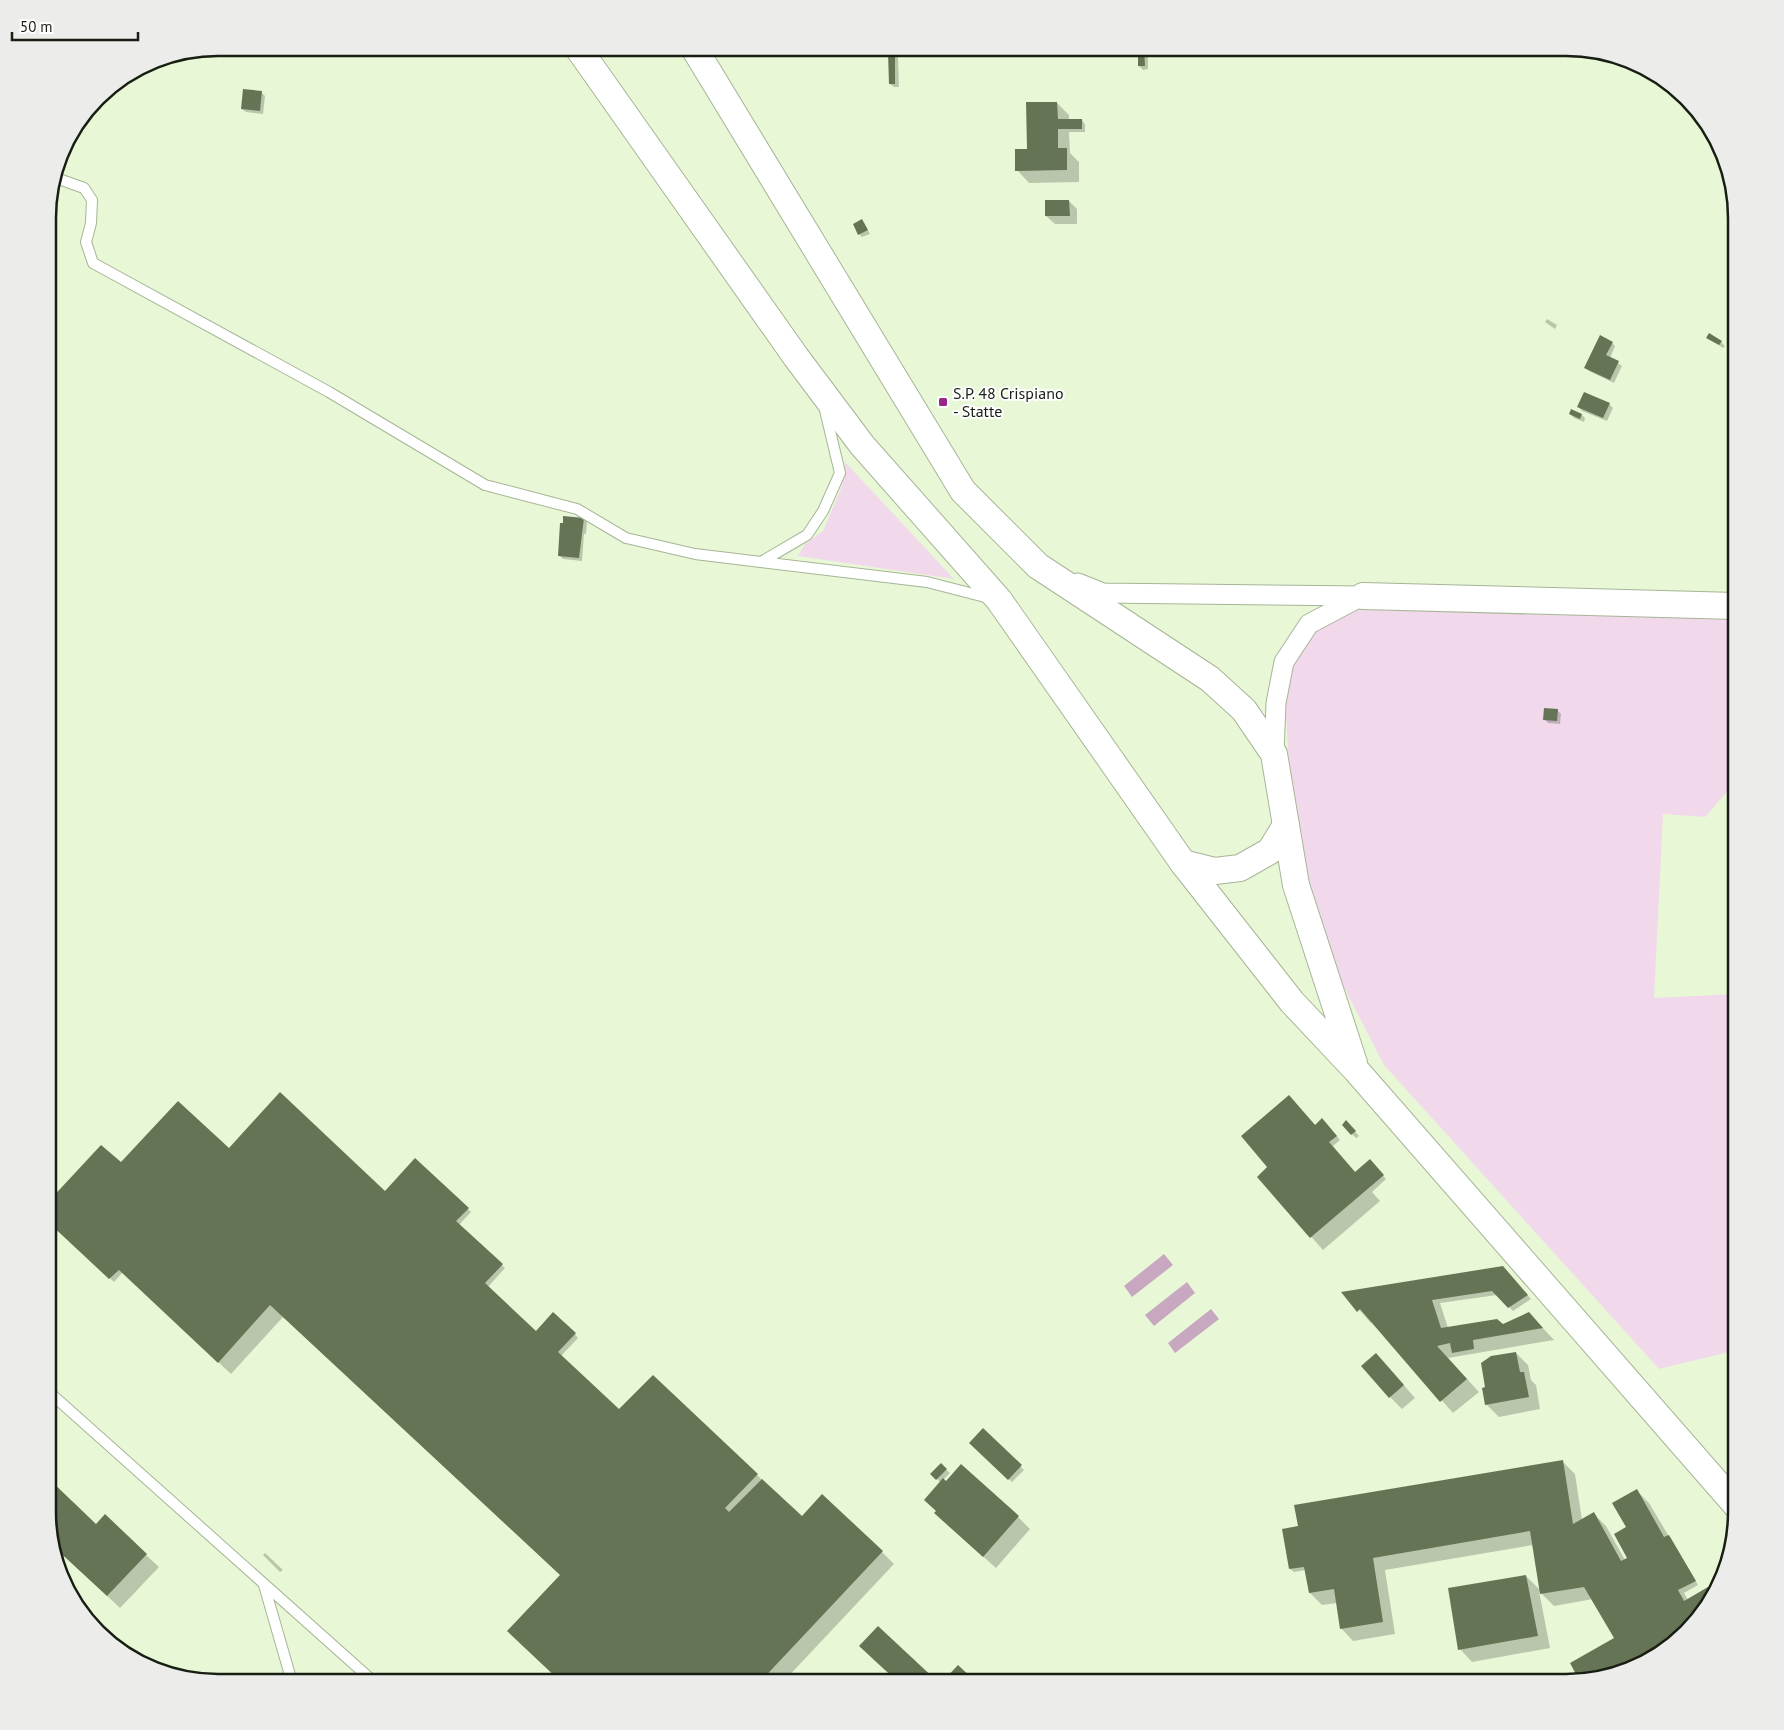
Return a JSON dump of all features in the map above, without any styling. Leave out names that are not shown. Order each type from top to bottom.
[{"type":"main road","points":[[584,57],[862,445],[999,600],[1183,863],[1292,1002],[1356,1070],[1728,1496]]},
{"type":"main road","points":[[699,57],[963,491],[1038,566],[1210,679],[1244,710],[1274,754],[1296,885],[1356,1070]]},
{"type":"main road","points":[[1363,596],[1728,606]]},
{"type":"main road","points":[[1183,863],[1215,871],[1240,868],[1270,851],[1286,826]]},
{"type":"street","points":[[1038,566],[1103,593],[1363,596]]},
{"type":"street","points":[[1274,754],[1276,704],[1284,662],[1309,624],[1363,596]]},
{"type":"lane","points":[[61,180],[84,188],[92,200],[86,242],[93,264],[329,392],[485,485],[577,510],[626,538],[694,554],[927,582],[999,600]]},
{"type":"lane","points":[[761,562],[807,535],[823,511],[840,474],[827,416],[816,383]]},
{"type":"lane","points":[[56,1398],[365,1674]]},
{"type":"lane","points":[[264,1584],[290,1674]]},
{"type":"shaded area","points":[[845,462],[954,579],[798,556],[805,544],[823,531],[842,486]]},
{"type":"shaded area","points":[[1341,610],[1728,612],[1727,792],[1705,817],[1663,814],[1654,998],[1728,994],[1728,1352],[1659,1369],[1384,1065],[1315,931],[1291,803],[1284,681],[1300,640]]},
{"type":"shaded area","points":[[1164,1254],[1173,1265],[1132,1297],[1124,1286]]},
{"type":"shaded area","points":[[1187,1282],[1195,1293],[1154,1326],[1145,1315]]},
{"type":"shaded area","points":[[1211,1309],[1219,1319],[1175,1353],[1168,1343]]},
{"type":"building","points":[[888,57],[895,57],[895,84],[889,84]]},
{"type":"building","points":[[1138,57],[1144,57],[1145,66],[1138,66]]},
{"type":"building","points":[[243,89],[262,91],[260,111],[241,109]]},
{"type":"building","points":[[1026,102],[1057,102],[1058,119],[1082,119],[1082,129],[1058,129],[1058,148],[1067,148],[1067,170],[1015,171],[1015,149],[1027,149]]},
{"type":"building","points":[[1045,200],[1069,200],[1070,216],[1045,216]]},
{"type":"building","points":[[862,219],[868,230],[858,235],[853,224]]},
{"type":"building","points":[[1709,333],[1722,341],[1719,345],[1706,338]]},
{"type":"building","points":[[1600,335],[1613,342],[1606,355],[1619,361],[1610,380],[1584,368]]},
{"type":"building","points":[[1584,392],[1610,403],[1603,418],[1577,407]]},
{"type":"building","points":[[1571,409],[1582,414],[1580,419],[1569,414]]},
{"type":"building","points":[[563,516],[584,518],[579,558],[558,556],[560,523],[563,523]]},
{"type":"building","points":[[1544,708],[1558,709],[1557,721],[1543,720]]},
{"type":"building","points":[[1728,742],[1728,792],[1727,792]]},
{"type":"building","points":[[280,1092],[385,1191],[415,1158],[469,1208],[456,1221],[503,1264],[485,1283],[536,1331],[553,1312],[576,1333],[558,1352],[619,1409],[653,1375],[758,1474],[725,1508],[729,1512],[762,1479],[802,1516],[822,1494],[883,1551],[768,1674],[553,1674],[507,1631],[560,1575],[270,1305],[218,1363],[119,1270],[109,1279],[56,1230],[56,1193],[101,1145],[121,1162],[178,1101],[229,1148]]},
{"type":"building","points":[[1289,1095],[1315,1125],[1322,1118],[1337,1136],[1329,1142],[1355,1172],[1370,1159],[1384,1175],[1310,1238],[1257,1177],[1267,1167],[1241,1136]]},
{"type":"building","points":[[1346,1120],[1356,1131],[1351,1135],[1342,1125]]},
{"type":"building","points":[[1503,1266],[1528,1295],[1508,1308],[1492,1291],[1432,1300],[1441,1328],[1497,1319],[1503,1324],[1529,1312],[1543,1328],[1473,1340],[1474,1349],[1452,1353],[1450,1343],[1437,1346],[1467,1379],[1440,1402],[1360,1309],[1357,1312],[1341,1292]]},
{"type":"building","points":[[1516,1352],[1520,1372],[1524,1372],[1529,1397],[1485,1405],[1482,1388],[1485,1387],[1481,1363],[1491,1356]]},
{"type":"building","points":[[1376,1353],[1404,1385],[1389,1398],[1361,1366]]},
{"type":"building","points":[[983,1428],[1022,1465],[1008,1480],[969,1443]]},
{"type":"building","points":[[1563,1460],[1573,1524],[1594,1512],[1621,1561],[1627,1558],[1614,1534],[1626,1527],[1612,1503],[1637,1489],[1664,1537],[1669,1535],[1696,1581],[1678,1590],[1684,1601],[1708,1588],[1694,1610],[1673,1634],[1647,1652],[1628,1661],[1598,1671],[1575,1673],[1570,1663],[1614,1638],[1584,1587],[1540,1594],[1530,1531],[1373,1558],[1383,1622],[1340,1629],[1334,1589],[1309,1593],[1304,1567],[1289,1569],[1282,1529],[1298,1526],[1294,1505]]},
{"type":"building","points":[[941,1463],[947,1469],[936,1480],[930,1474]]},
{"type":"building","points":[[961,1464],[1019,1516],[983,1557],[934,1513],[936,1511],[924,1500],[943,1478],[946,1481]]},
{"type":"building","points":[[56,1486],[96,1524],[105,1514],[147,1554],[107,1596],[62,1555],[59,1544],[56,1512]]},
{"type":"building","points":[[1526,1575],[1538,1636],[1458,1650],[1448,1588]]},
{"type":"building","points":[[878,1626],[929,1674],[889,1674],[859,1646]]},
{"type":"building","points":[[958,1665],[968,1674],[950,1674]]},
{"type":"place","name":"S.P. 48 Crispiano - Statte","points":[[943,402]]}]
